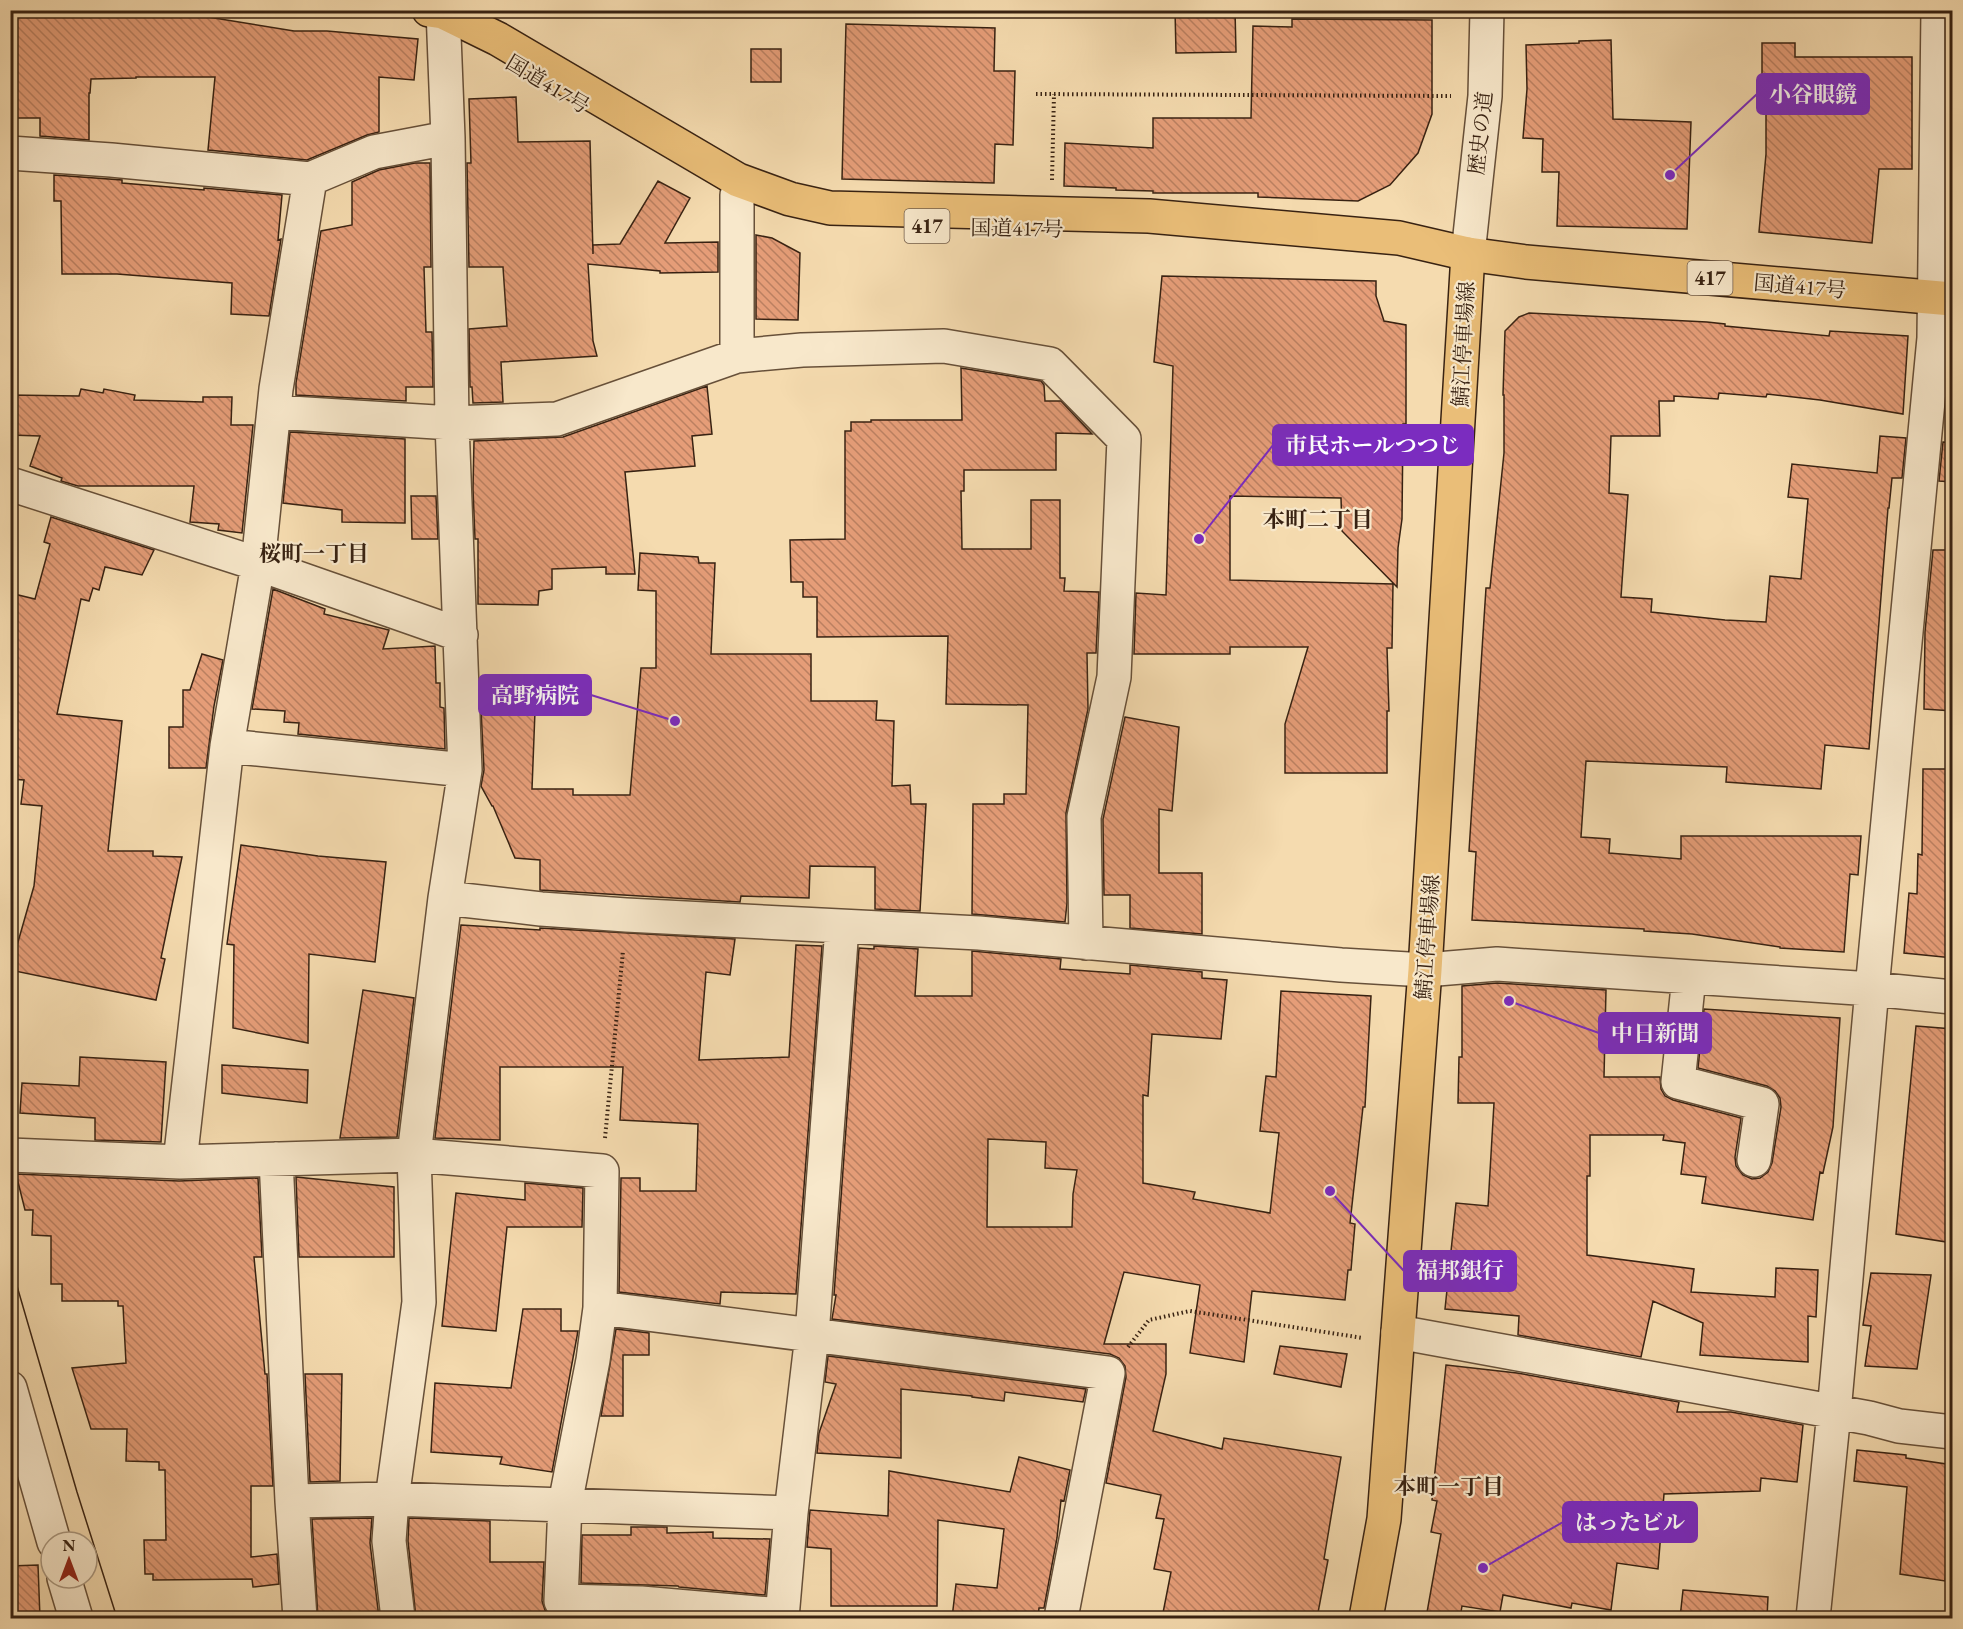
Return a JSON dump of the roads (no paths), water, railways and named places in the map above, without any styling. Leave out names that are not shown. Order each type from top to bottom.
[{"type":"main road","name":"国道417号","points":[[438,11],[497,53],[737,195],[790,215],[832,224],[1156,231],[1399,253],[1468,254]]},
{"type":"main road","name":"国道417号","points":[[438,11],[498,39],[738,180],[790,199],[830,208],[1149,216],[1399,238],[1468,254],[1526,262],[1943,298]]},
{"type":"main road","name":"鯖江停車場線","points":[[1366,1618],[1384,1519],[1398,1338],[1425,970],[1468,254]]},
{"type":"street","name":"歴史の道","points":[[1468,254],[1485,96],[1487,10]]},
{"type":"street","points":[[1812,1618],[1834,1412],[1934,338],[1943,298],[1938,10]]},
{"type":"street","points":[[398,1618],[389,1541],[392,1499],[418,1302],[414,1155],[445,898],[465,770],[452,423],[448,138],[438,11]]},
{"type":"street","points":[[10,153],[310,179],[374,152],[448,138]]},
{"type":"street","points":[[180,1162],[227,746],[258,564],[276,389],[310,179]]},
{"type":"street","points":[[737,195],[737,356]]},
{"type":"street","points":[[274,412],[452,423],[557,418],[737,356],[802,350],[944,346],[1050,364],[1124,439],[1114,677],[1084,817],[1086,943]]},
{"type":"street","points":[[10,484],[258,564],[461,635]]},
{"type":"street","points":[[227,746],[465,770]]},
{"type":"street","points":[[445,898],[541,909],[626,915],[979,933],[1425,970],[1497,964],[1872,989],[1953,997]]},
{"type":"street","points":[[10,1155],[180,1162],[414,1155],[602,1171],[600,1308],[593,1360],[566,1504],[561,1601],[641,1611],[782,1617],[791,1513],[812,1335],[842,927]]},
{"type":"street","points":[[1689,977],[1678,1082],[1762,1104],[1754,1160]]},
{"type":"street","points":[[276,1159],[292,1501],[300,1618]]},
{"type":"street","points":[[600,1308],[1108,1373],[1061,1618]]},
{"type":"street","points":[[1398,1338],[1869,1418],[1899,1426],[1953,1432]]},
{"type":"street","points":[[10,1388],[51,1530]]},
{"type":"street","points":[[292,1501],[392,1499],[791,1513]]},
{"type":"street","points":[[68,1590],[76,1618]]},
{"type":"tram line","points":[[10,1262],[77,1492],[117,1618]]},
{"type":"place","name":"小谷眼鏡","points":[[1670,175]]},
{"type":"place","name":"市民ホールつつじ","points":[[1199,539]]},
{"type":"place","name":"高野病院","points":[[675,721]]},
{"type":"place","name":"中日新聞","points":[[1509,1001]]},
{"type":"place","name":"福邦銀行","points":[[1330,1191]]},
{"type":"place","name":"はったビル","points":[[1483,1568]]},
{"type":"district","name":"本町二丁目","points":[[1318,519]]},
{"type":"district","name":"桜町一丁目","points":[[314,553]]},
{"type":"district","name":"本町一丁目","points":[[1449,1486]]}]
